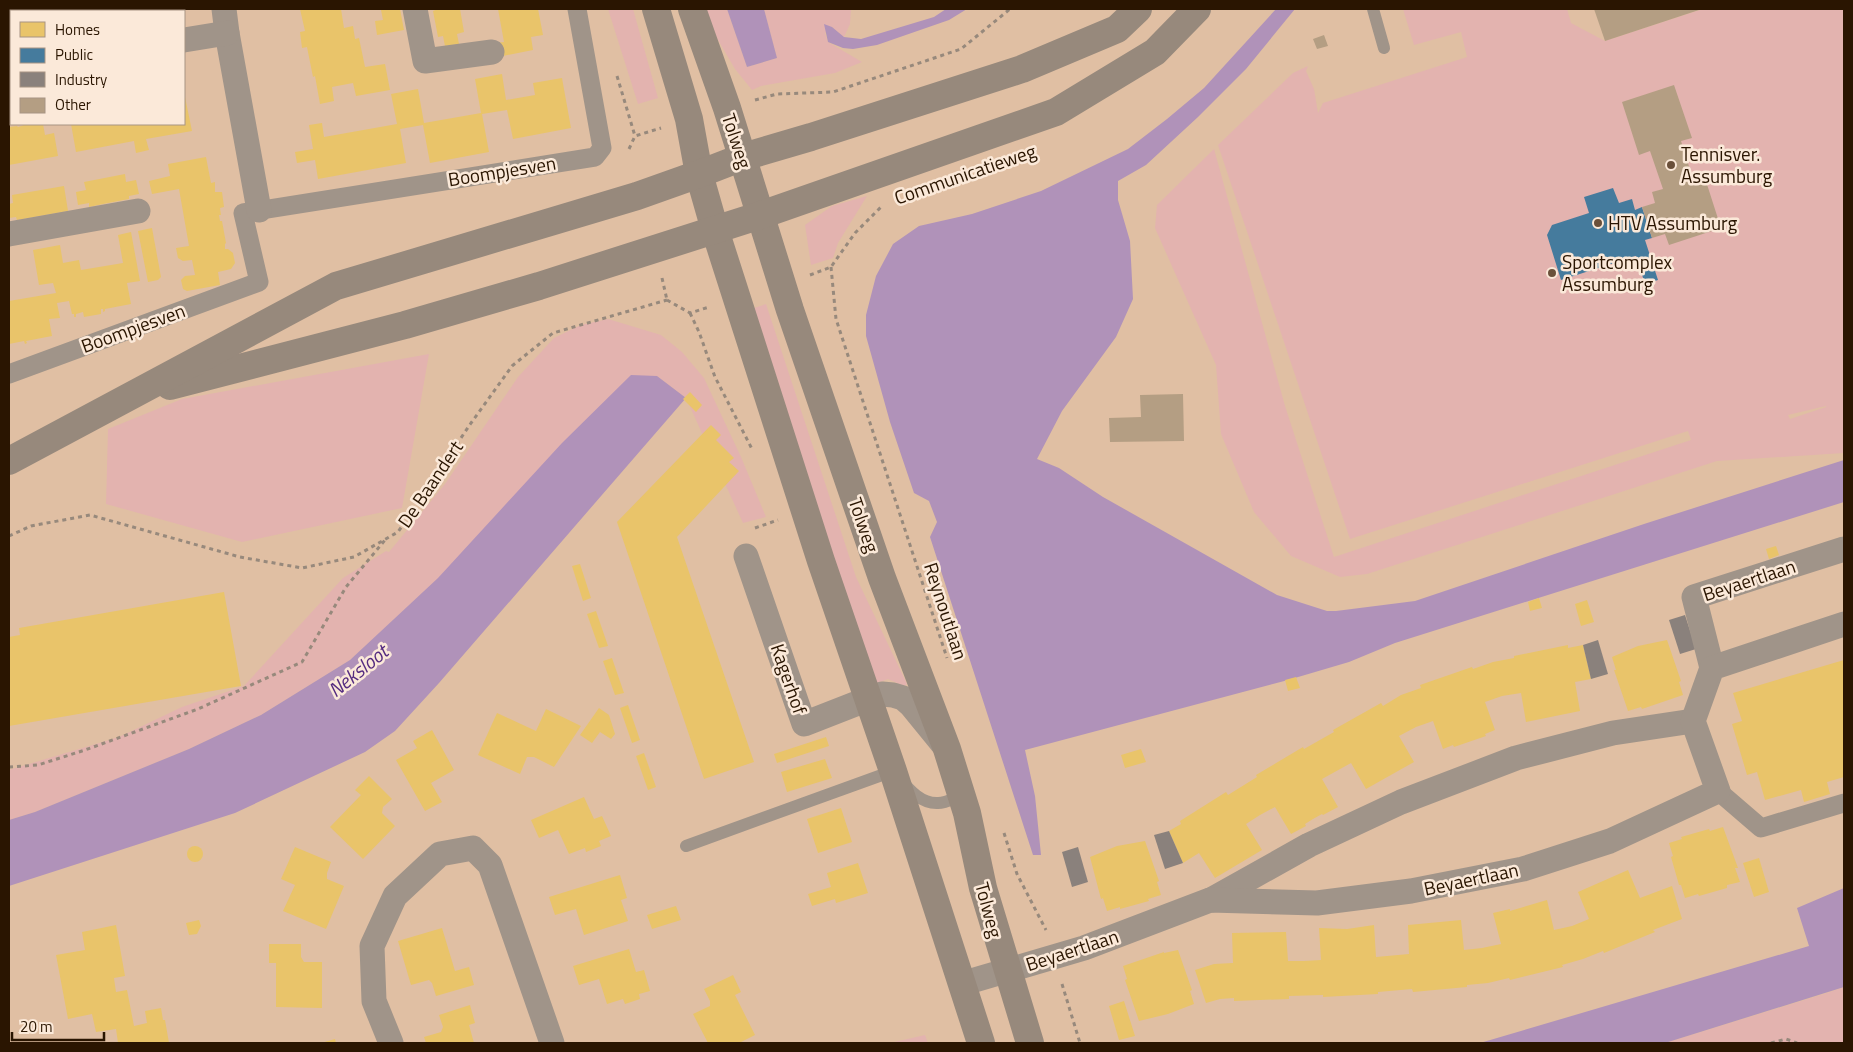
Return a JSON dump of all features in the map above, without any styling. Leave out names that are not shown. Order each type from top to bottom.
[{"type":"main road","points":[[656,9],[689,120],[699,174],[715,230],[821,561],[893,771],[981,1043]]},
{"type":"main road","name":"Tolweg","points":[[692,9],[727,108],[782,284],[882,578],[947,749],[962,795],[983,888],[1030,1043]]},
{"type":"main road","points":[[9,461],[336,286],[637,196],[742,157],[811,137],[1022,69],[1117,29],[1138,9]]},
{"type":"main road","name":"Communicatieweg","points":[[715,230],[1056,112],[1155,52],[1198,9]]},
{"type":"main road","points":[[125,398],[405,325],[539,286],[715,230]]},
{"type":"street","points":[[415,9],[425,62],[492,52]]},
{"type":"street","name":"Boompjesven","points":[[9,374],[259,282],[242,213],[594,157],[602,148],[577,9]]},
{"type":"street","points":[[185,40],[226,21],[259,210]]},
{"type":"street","points":[[9,234],[138,212]]},
{"type":"street","name":"Beyaertlaan","points":[[1712,668],[1694,597],[1844,549]]},
{"type":"street","name":"Kagerhof","points":[[746,556],[804,724],[882,694],[894,695],[903,698],[947,749]]},
{"type":"street","points":[[1844,624],[1712,668],[1693,721],[1718,791],[1761,828],[1844,803]]},
{"type":"street","name":"Beyaertlaan","points":[[961,984],[1007,971],[1057,967],[1084,948],[1210,900],[1309,845],[1401,802],[1516,758],[1613,733],[1693,721]]},
{"type":"street","name":"Beyaertlaan","points":[[1210,900],[1317,903],[1411,891],[1523,869],[1610,842],[1718,791]]},
{"type":"street","points":[[391,1043],[374,1001],[372,946],[395,896],[440,854],[473,848],[490,865],[552,1043]]},
{"type":"lane","points":[[1373,9],[1384,48]]},
{"type":"lane","points":[[686,846],[893,771],[915,795],[926,802],[940,803],[962,795]]},
{"type":"path","points":[[727,108],[777,94],[834,92],[960,50],[1010,9]]},
{"type":"path","points":[[626,154],[635,136],[689,120]]},
{"type":"path","name":"Communicatieweg","points":[[831,267],[855,233],[886,202]]},
{"type":"path","points":[[782,284],[813,275],[831,267]]},
{"type":"path","name":"Reynoutlaan","points":[[831,267],[836,320],[950,667]]},
{"type":"path","name":"De Baandert","points":[[9,536],[31,526],[90,515],[240,557],[302,568],[354,557],[398,532],[512,366],[553,333],[667,300],[690,313],[737,299]]},
{"type":"path","points":[[9,767],[38,765],[85,750],[198,709],[302,662],[346,587],[387,538]]},
{"type":"path","points":[[1002,827],[1017,874],[1044,925],[1080,1043]]},
{"type":"path","points":[[1771,1043],[1786,1039],[1797,1043]]},
{"type":"shaded area","points":[[608,9],[633,9],[658,98],[638,104]]},
{"type":"shaded area","points":[[700,9],[727,9],[747,67],[777,58],[764,9],[851,9],[850,24],[844,37],[832,27],[825,33],[828,42],[862,62],[835,73],[761,86],[752,90],[735,69]]},
{"type":"shaded area","name":"Sportcomplex Assumburg","points":[[1403,9],[1567,9],[1571,23],[1605,41],[1703,9],[1844,9],[1844,453],[1717,461],[1367,574],[1340,577],[1291,556],[1254,512],[1221,434],[1216,365],[1155,228],[1157,205],[1214,149],[1285,406],[1334,557],[1691,440],[1688,431],[1350,539],[1218,145],[1293,73],[1308,66],[1306,71],[1314,89],[1318,113],[1323,103],[1467,57],[1461,32],[1414,45]],"holes":[[[1826,406],[1826,407],[1790,419],[1788,415]]]},
{"type":"shaded area","points":[[867,196],[838,243],[833,258],[811,265],[805,225],[832,206]]},
{"type":"shaded area","points":[[766,304],[856,577],[907,684],[904,686],[888,679],[872,685],[754,308]]},
{"type":"shaded area","points":[[608,319],[661,335],[682,352],[704,378],[741,457],[766,517],[743,523],[686,398],[657,376],[350,660],[261,715],[189,749],[35,812],[9,820],[9,770],[119,737],[182,707],[244,686],[343,578],[386,551],[389,552],[445,484],[518,377],[554,338],[581,325]]},
{"type":"shaded area","points":[[429,354],[402,508],[242,542],[106,504],[108,429],[182,399]]},
{"type":"shaded area","points":[[1844,987],[1844,1043],[1665,1043],[1824,994]]},
{"type":"shaded area","points":[[925,1035],[928,1043],[890,1043]]},
{"type":"water","points":[[727,9],[764,9],[777,58],[747,67]]},
{"type":"water","points":[[946,9],[967,9],[949,20],[877,45],[853,49],[843,48],[828,42],[824,24],[832,27],[844,37],[861,39],[934,17]]},
{"type":"water","points":[[1276,9],[1295,9],[1246,69],[1198,117],[1146,165],[1118,181],[1118,200],[1130,241],[1133,299],[1116,337],[1062,411],[1037,459],[1059,468],[1103,497],[1277,595],[1327,611],[1415,601],[1644,524],[1844,460],[1844,502],[1395,643],[1349,662],[1025,750],[1035,796],[1041,855],[1033,855],[930,537],[937,522],[929,501],[914,493],[890,422],[866,336],[866,315],[876,276],[893,244],[919,226],[972,214],[1041,191],[1128,149],[1204,88]]},
{"type":"water","name":"Neksloot","points":[[631,375],[657,376],[686,398],[439,683],[395,731],[365,752],[235,813],[9,886],[9,820],[35,812],[189,749],[261,715],[350,660],[438,578],[562,443]]},
{"type":"water","points":[[1844,888],[1844,987],[1665,1043],[1480,1043],[1809,946],[1797,908]]},
{"type":"building: Homes","points":[[9,9],[66,10],[10,10],[9,24]]},
{"type":"building: Homes","points":[[300,9],[341,9],[344,28],[353,26],[355,39],[359,38],[365,67],[385,64],[390,90],[356,96],[353,83],[332,87],[334,101],[320,104],[307,47],[302,48],[300,32],[305,31]]},
{"type":"building: Homes","points":[[400,9],[404,30],[377,35],[375,21],[383,20],[381,10]]},
{"type":"building: Homes","points":[[438,9],[460,9],[464,32],[457,34],[459,44],[445,46],[443,36],[438,37],[433,11]]},
{"type":"building: Homes","points":[[498,9],[538,9],[543,35],[531,37],[533,50],[498,57],[495,43],[504,42]]},
{"type":"building: Homes","points":[[502,74],[506,100],[535,95],[533,83],[562,78],[571,128],[513,139],[507,110],[482,114],[489,152],[430,163],[423,125],[400,129],[406,163],[318,179],[315,160],[297,163],[295,152],[313,149],[309,125],[322,123],[324,137],[397,124],[391,94],[418,89],[424,123],[481,113],[475,79]]},
{"type":"building: Homes","points":[[185,97],[192,131],[146,139],[149,150],[136,153],[134,141],[76,152],[71,125],[185,125]]},
{"type":"building: Homes","points":[[24,125],[43,125],[45,135],[54,133],[58,156],[9,165],[9,127]]},
{"type":"building: Homes","points":[[206,157],[211,183],[215,182],[215,192],[222,192],[224,207],[220,208],[221,215],[219,215],[226,243],[225,249],[233,253],[235,263],[231,269],[218,272],[220,285],[187,291],[183,289],[181,280],[185,276],[195,275],[192,260],[183,261],[178,258],[176,248],[189,246],[179,189],[152,194],[149,181],[170,176],[168,164]]},
{"type":"building: Homes","points":[[125,174],[126,182],[136,180],[139,194],[129,196],[129,199],[89,207],[89,203],[78,205],[76,192],[86,190],[84,182]]},
{"type":"building: Homes","points":[[64,186],[68,211],[17,220],[16,217],[9,218],[9,204],[13,203],[12,195]]},
{"type":"building: Homes","points":[[152,228],[161,277],[158,280],[148,282],[138,231]]},
{"type":"building: Homes","points":[[131,232],[140,281],[127,283],[131,304],[105,309],[103,312],[103,309],[101,309],[101,314],[84,317],[83,312],[76,314],[76,317],[74,317],[69,301],[57,303],[60,318],[49,319],[52,336],[26,341],[27,343],[25,344],[24,341],[9,344],[9,301],[56,293],[53,283],[39,285],[33,250],[60,245],[63,263],[79,260],[81,270],[123,263],[118,235]]},
{"type":"building: Homes","points":[[690,392],[702,405],[696,412],[683,399]]},
{"type":"building: Homes","points":[[711,425],[721,435],[716,440],[734,458],[729,462],[739,471],[677,537],[754,762],[704,779],[617,522]]},
{"type":"building: Homes","points":[[1776,546],[1779,555],[1769,559],[1766,549]]},
{"type":"building: Homes","points":[[580,564],[591,598],[583,601],[572,566]]},
{"type":"building: Homes","points":[[224,592],[241,686],[9,726],[9,637],[20,635],[19,628]]},
{"type":"building: Homes","points":[[1539,598],[1542,608],[1530,611],[1528,602]]},
{"type":"building: Homes","points":[[1587,600],[1594,622],[1581,626],[1575,604]]},
{"type":"building: Homes","points":[[596,611],[608,646],[599,648],[587,614]]},
{"type":"building: Homes","points":[[1667,640],[1681,681],[1679,682],[1683,695],[1642,709],[1641,707],[1628,711],[1614,670],[1616,670],[1612,657],[1638,646]]},
{"type":"building: Homes","points":[[1568,645],[1568,648],[1583,645],[1591,679],[1575,682],[1580,711],[1526,722],[1521,693],[1502,696],[1485,702],[1495,730],[1485,734],[1486,736],[1443,749],[1433,721],[1416,727],[1399,736],[1414,762],[1366,789],[1351,763],[1322,779],[1338,807],[1313,819],[1305,824],[1306,826],[1291,834],[1275,807],[1246,824],[1262,850],[1215,878],[1199,853],[1183,863],[1169,831],[1181,824],[1180,821],[1226,792],[1228,795],[1257,777],[1256,775],[1303,747],[1304,749],[1334,732],[1333,730],[1381,703],[1383,706],[1401,695],[1421,688],[1420,685],[1472,667],[1473,669],[1493,662],[1514,658],[1514,656]]},
{"type":"building: Homes","points":[[612,658],[624,693],[615,695],[603,661]]},
{"type":"building: Homes","points":[[1844,660],[1844,777],[1827,782],[1830,794],[1804,802],[1801,790],[1765,800],[1757,772],[1747,775],[1732,724],[1742,721],[1733,693]]},
{"type":"building: Homes","points":[[1296,677],[1300,688],[1288,691],[1285,680]]},
{"type":"building: Homes","points":[[628,705],[640,740],[632,743],[620,708]]},
{"type":"building: Homes","points":[[599,708],[609,715],[615,734],[611,739],[600,732],[592,743],[580,735]]},
{"type":"building: Homes","points":[[546,709],[581,726],[554,767],[534,757],[527,757],[520,774],[478,755],[497,713],[536,731]]},
{"type":"building: Homes","points":[[432,730],[454,770],[431,783],[442,802],[425,811],[396,760],[417,748],[413,741]]},
{"type":"building: Homes","points":[[826,737],[829,746],[777,763],[774,754]]},
{"type":"building: Homes","points":[[1141,749],[1146,762],[1125,768],[1121,755]]},
{"type":"building: Homes","points":[[644,753],[656,787],[648,790],[636,756]]},
{"type":"building: Homes","points":[[825,759],[832,778],[787,792],[781,772]]},
{"type":"building: Homes","points":[[369,776],[392,799],[383,807],[382,813],[395,826],[363,859],[330,827],[361,795],[355,790]]},
{"type":"building: Homes","points":[[584,797],[594,819],[602,816],[611,836],[599,841],[601,846],[586,852],[585,848],[569,854],[558,830],[539,838],[531,820]]},
{"type":"building: Homes","points":[[841,808],[852,842],[818,853],[807,819]]},
{"type":"building: Homes","points":[[1723,827],[1738,868],[1735,868],[1740,882],[1727,885],[1727,888],[1685,898],[1681,885],[1679,885],[1669,843],[1682,839],[1681,837]]},
{"type":"building: Homes","points":[[1145,841],[1159,881],[1157,882],[1161,895],[1148,899],[1149,901],[1107,911],[1103,898],[1101,899],[1090,857],[1117,846]]},
{"type":"building: Homes","points":[[195,846],[203,854],[195,862],[187,854]]},
{"type":"building: Homes","points":[[295,847],[331,862],[327,879],[344,886],[326,929],[283,911],[295,885],[281,879]]},
{"type":"building: Homes","points":[[1759,858],[1769,892],[1754,897],[1743,863]]},
{"type":"building: Homes","points":[[858,863],[868,893],[836,903],[835,899],[812,906],[808,894],[831,887],[827,873]]},
{"type":"building: Homes","points":[[1628,870],[1640,898],[1672,886],[1682,919],[1653,930],[1655,932],[1604,953],[1603,951],[1562,965],[1563,967],[1510,980],[1509,978],[1467,985],[1467,987],[1413,992],[1412,989],[1378,992],[1378,994],[1323,997],[1323,995],[1289,996],[1289,999],[1234,1001],[1234,998],[1206,1003],[1195,970],[1214,964],[1233,963],[1232,933],[1286,932],[1288,961],[1321,960],[1319,928],[1347,929],[1374,925],[1376,957],[1409,954],[1408,925],[1461,920],[1464,950],[1501,944],[1493,913],[1510,909],[1510,911],[1547,900],[1554,930],[1572,926],[1589,919],[1578,892]]},
{"type":"building: Homes","points":[[620,875],[627,898],[621,900],[628,921],[584,935],[576,909],[555,915],[549,897]]},
{"type":"building: Homes","points":[[676,906],[681,920],[652,929],[647,915]]},
{"type":"building: Homes","points":[[199,920],[201,926],[197,934],[189,935],[186,923]]},
{"type":"building: Homes","points":[[116,925],[125,976],[114,978],[116,992],[127,990],[134,1026],[147,1023],[145,1011],[161,1008],[169,1043],[118,1043],[116,1029],[96,1032],[92,1014],[68,1019],[56,955],[85,950],[82,932]]},
{"type":"building: Homes","points":[[442,928],[455,971],[469,967],[474,985],[436,996],[432,983],[429,980],[411,985],[398,941]]},
{"type":"building: Homes","points":[[269,944],[301,944],[301,957],[304,962],[322,962],[322,1008],[276,1007],[276,963],[269,963]]},
{"type":"building: Homes","points":[[629,949],[636,972],[644,970],[650,991],[639,994],[640,999],[625,1004],[623,999],[607,1004],[599,979],[579,985],[573,966]]},
{"type":"building: Homes","points":[[1178,950],[1192,990],[1190,991],[1194,1004],[1168,1014],[1139,1021],[1125,980],[1127,979],[1123,966],[1164,952]]},
{"type":"building: Homes","points":[[733,975],[741,992],[735,995],[755,1035],[739,1043],[708,1043],[693,1014],[710,1006],[710,1001],[704,989]]},
{"type":"building: Homes","points":[[1124,1001],[1135,1036],[1119,1040],[1109,1006]]},
{"type":"building: Homes","points":[[470,1005],[475,1023],[469,1025],[474,1043],[426,1043],[424,1037],[441,1032],[443,1027],[439,1015]]},
{"type":"building: Homes","points":[[335,1039],[336,1043],[321,1043]]},
{"type":"building: Public","points":[[1613,188],[1619,203],[1632,199],[1635,210],[1642,207],[1652,238],[1645,240],[1658,280],[1645,284],[1636,256],[1561,280],[1547,235],[1552,225],[1589,213],[1584,197]]},
{"type":"building: Industry","points":[[1685,615],[1696,649],[1680,654],[1669,620]]},
{"type":"building: Industry","points":[[1598,640],[1608,674],[1591,679],[1583,645]]},
{"type":"building: Industry","points":[[1169,831],[1183,863],[1165,869],[1154,835]]},
{"type":"building: Industry","points":[[1078,847],[1088,882],[1072,887],[1062,852]]},
{"type":"building: Other","points":[[1594,9],[1702,9],[1605,41]]},
{"type":"building: Other","points":[[1324,35],[1328,46],[1317,49],[1313,39]]},
{"type":"building: Other","name":"Tennisver. Assumburg","points":[[1674,85],[1692,138],[1681,141],[1693,179],[1704,175],[1721,228],[1669,245],[1665,234],[1652,238],[1642,207],[1655,203],[1652,192],[1663,189],[1650,151],[1639,155],[1622,102]]},
{"type":"building: Other","points":[[1183,394],[1184,441],[1110,442],[1109,418],[1141,417],[1140,395]]},
{"type":"place","name":"Tennisver. Assumburg","points":[[1671,165]]},
{"type":"place","name":"HTV Assumburg","points":[[1598,223]]},
{"type":"place","name":"Sportcomplex Assumburg","points":[[1552,273]]}]
